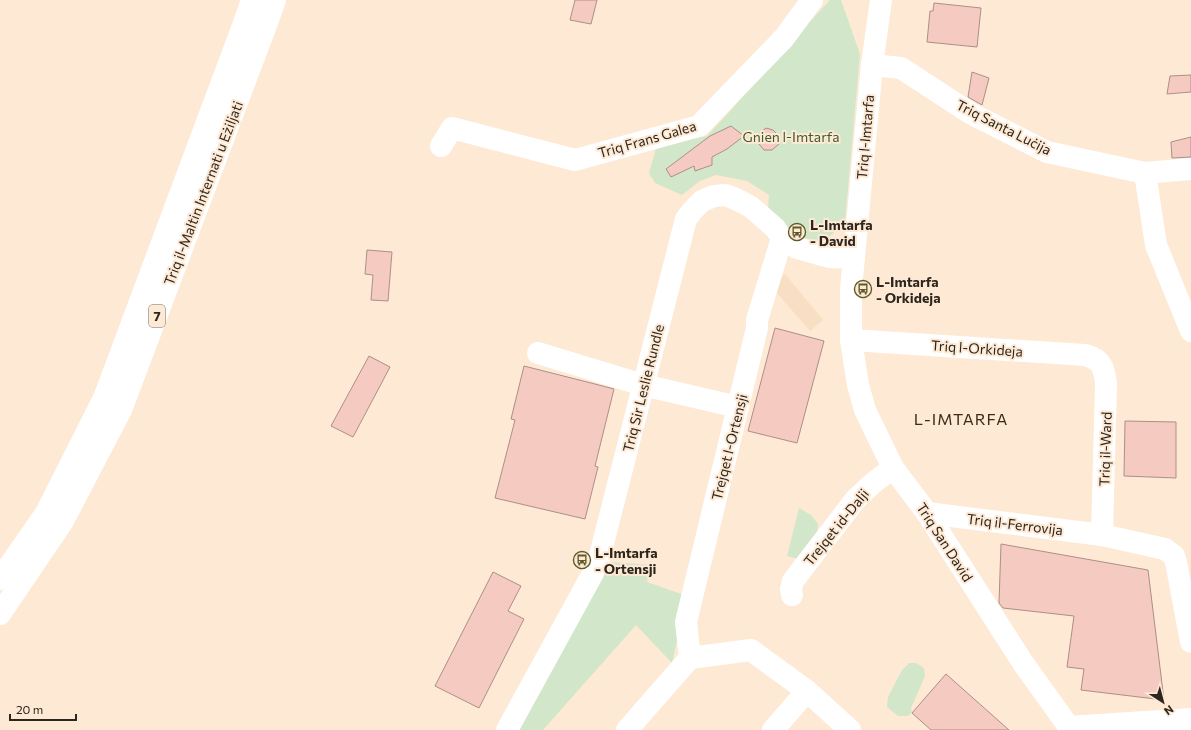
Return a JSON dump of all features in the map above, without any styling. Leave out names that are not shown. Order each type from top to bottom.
[{"type":"main road","name":"Triq il-Maltin Internati u Eżiljati","points":[[0,579],[46,513],[104,398],[252,0]]},
{"type":"main road","name":"Triq il-Maltin Internati u Eżiljati","points":[[0,614],[63,521],[121,410],[263,36],[275,0]]},
{"type":"main road","name":"Triq Frans Galea","points":[[441,146],[452,128],[575,160],[699,126],[784,38],[812,0]]},
{"type":"main road","name":"Triq l-Imtarfa","points":[[852,340],[850,289],[877,5]]},
{"type":"main road","name":"Triq Santa Luċija","points":[[872,65],[901,68],[970,113],[1047,152],[1145,173],[1191,169]]},
{"type":"main road","points":[[1145,173],[1156,245],[1191,331]]},
{"type":"main road","name":"Triq Sir Leslie Rundle","points":[[507,730],[599,559],[686,219],[702,201],[714,196],[726,195],[751,207],[775,228],[782,238],[797,248],[829,257],[854,258]]},
{"type":"main road","name":"Trejqet l-Ortensji","points":[[690,658],[686,622],[757,328],[757,320],[782,238]]},
{"type":"main road","name":"Triq l-Orkideja","points":[[852,340],[1085,355],[1094,357],[1101,364]]},
{"type":"main road","name":"Triq San David","points":[[852,340],[858,385],[865,410],[893,468],[927,513],[1023,663],[1070,729]]},
{"type":"main road","points":[[538,353],[644,385],[738,407]]},
{"type":"main road","name":"Triq il-Ward","points":[[1101,364],[1105,373],[1106,382],[1102,535]]},
{"type":"main road","name":"Trejqet id-Dalji","points":[[792,595],[791,589],[793,581],[855,500],[873,483],[893,468]]},
{"type":"main road","name":"Triq il-Ferrovija","points":[[927,513],[1102,535],[1165,549],[1174,556],[1176,562],[1191,642]]},
{"type":"main road","points":[[627,730],[690,658],[751,650],[807,691],[850,730]]},
{"type":"main road","points":[[772,730],[807,691]]},
{"type":"main road","points":[[1070,729],[1191,719]]},
{"type":"shaded area","points":[[785,274],[823,320],[810,331],[771,286]]},
{"type":"green space","name":"Gnien l-Imtarfa","points":[[830,0],[841,0],[860,54],[845,222],[824,242],[790,235],[768,209],[769,195],[747,181],[716,175],[700,181],[682,195],[655,183],[649,173],[657,145],[707,136],[733,108],[761,74]]},
{"type":"green space","points":[[799,508],[811,515],[818,524],[817,537],[799,559],[787,556]]},
{"type":"green space","points":[[611,562],[653,565],[647,582],[687,596],[672,663],[636,625],[543,730],[517,730]]},
{"type":"green space","points":[[909,663],[916,663],[924,668],[925,676],[911,708],[912,713],[907,716],[898,716],[887,707],[888,697],[902,670]]},
{"type":"building","points":[[575,0],[597,0],[591,24],[570,20]]},
{"type":"building","points":[[934,3],[981,8],[977,47],[927,42],[930,11],[933,11]]},
{"type":"building","points":[[972,72],[989,78],[982,105],[968,97]]},
{"type":"building","points":[[1191,75],[1191,92],[1167,94],[1170,76]]},
{"type":"building","points":[[731,126],[744,136],[727,149],[712,157],[712,165],[695,171],[694,166],[671,177],[666,169],[710,136]]},
{"type":"building","points":[[766,128],[773,130],[779,136],[779,144],[772,150],[764,150],[754,138]]},
{"type":"building","points":[[1191,137],[1191,157],[1172,158],[1171,142]]},
{"type":"building","points":[[367,250],[392,252],[388,301],[371,300],[373,275],[365,274]]},
{"type":"building","points":[[775,328],[824,341],[797,443],[748,431]]},
{"type":"building","points":[[369,356],[390,367],[353,437],[331,426]]},
{"type":"building","points":[[524,366],[614,389],[595,466],[598,467],[585,519],[495,498],[515,420],[511,419]]},
{"type":"building","points":[[1125,421],[1176,422],[1176,478],[1124,476]]},
{"type":"building","points":[[1001,544],[1148,570],[1164,700],[1081,690],[1084,669],[1067,667],[1074,616],[1003,608],[999,603]]},
{"type":"building","points":[[493,572],[521,586],[508,611],[524,619],[479,708],[435,686]]},
{"type":"building","points":[[946,674],[1009,730],[931,730],[912,713]]},
{"type":"place","name":"L-Imtarfa - David","points":[[797,232]]},
{"type":"place","name":"L-Imtarfa - Orkideja","points":[[863,289]]},
{"type":"place","name":"L-Imtarfa - Ortensji","points":[[582,560]]},
{"type":"district","name":"L-IMTARFA","points":[[961,418]]}]
